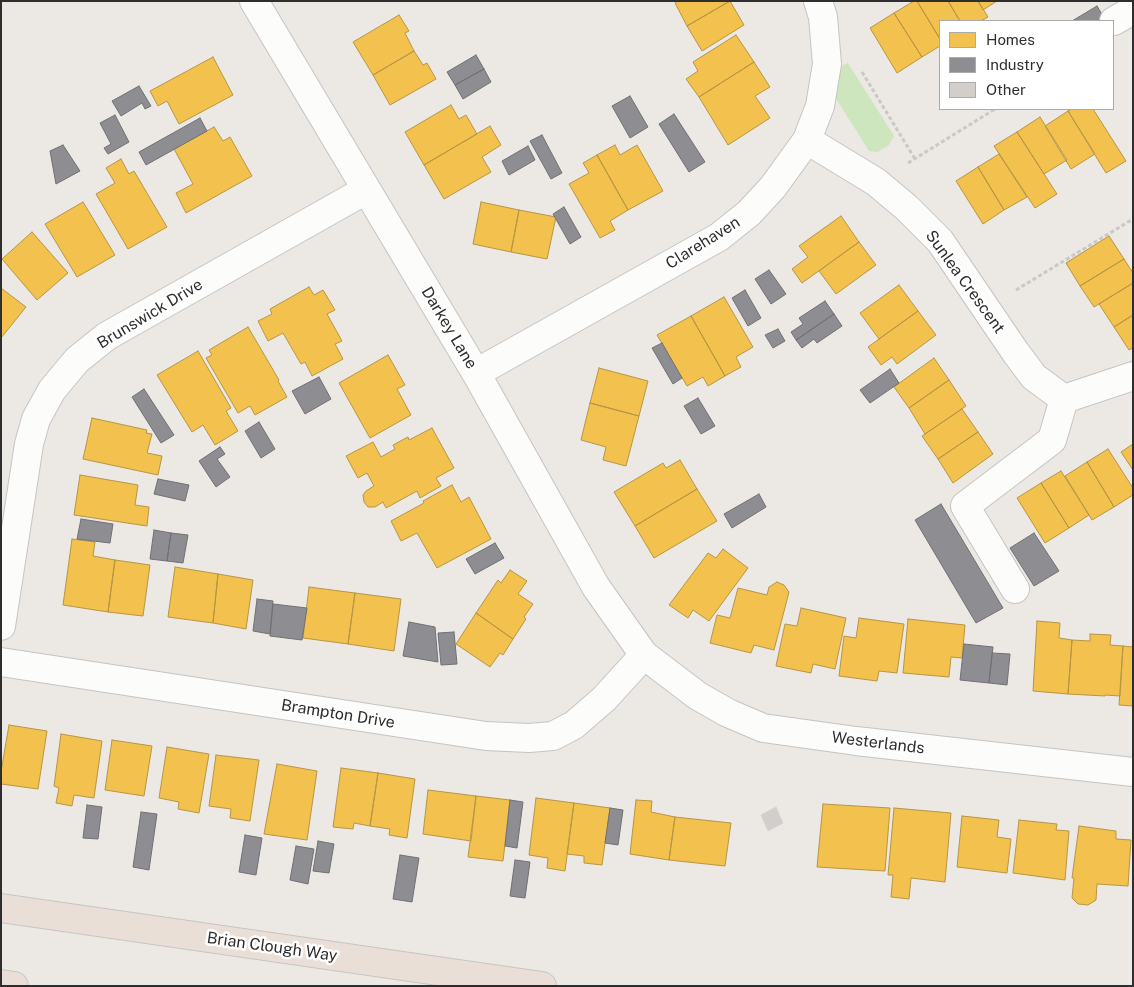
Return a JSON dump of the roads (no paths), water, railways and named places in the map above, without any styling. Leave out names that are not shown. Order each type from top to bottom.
[{"type":"highway","name":"Brian Clough Way","points":[[1,908],[542,986]]},
{"type":"highway","points":[[1,984],[14,986]]},
{"type":"street","name":"Darkey Lane","points":[[254,1],[476,373],[596,587],[644,655]]},
{"type":"street","name":"Clarehaven","points":[[476,373],[719,237],[749,213],[772,187],[807,140],[820,106],[827,64],[823,17],[818,1]]},
{"type":"street","name":"Sunlea Crescent","points":[[807,140],[876,182],[907,208],[940,241],[1016,354],[1034,377],[1064,398]]},
{"type":"street","name":"Brunswick Drive","points":[[1,626],[29,444],[36,419],[52,390],[77,360],[107,336],[366,190]]},
{"type":"street","points":[[1015,588],[965,506],[1052,440],[1064,398],[1133,376]]},
{"type":"street","name":"Brampton Drive","points":[[1,662],[486,736],[529,738],[553,736],[574,725],[604,699],[644,655]]},
{"type":"street","name":"Westerlands","points":[[644,655],[698,696],[728,713],[763,728],[856,741],[1133,772]]}]
